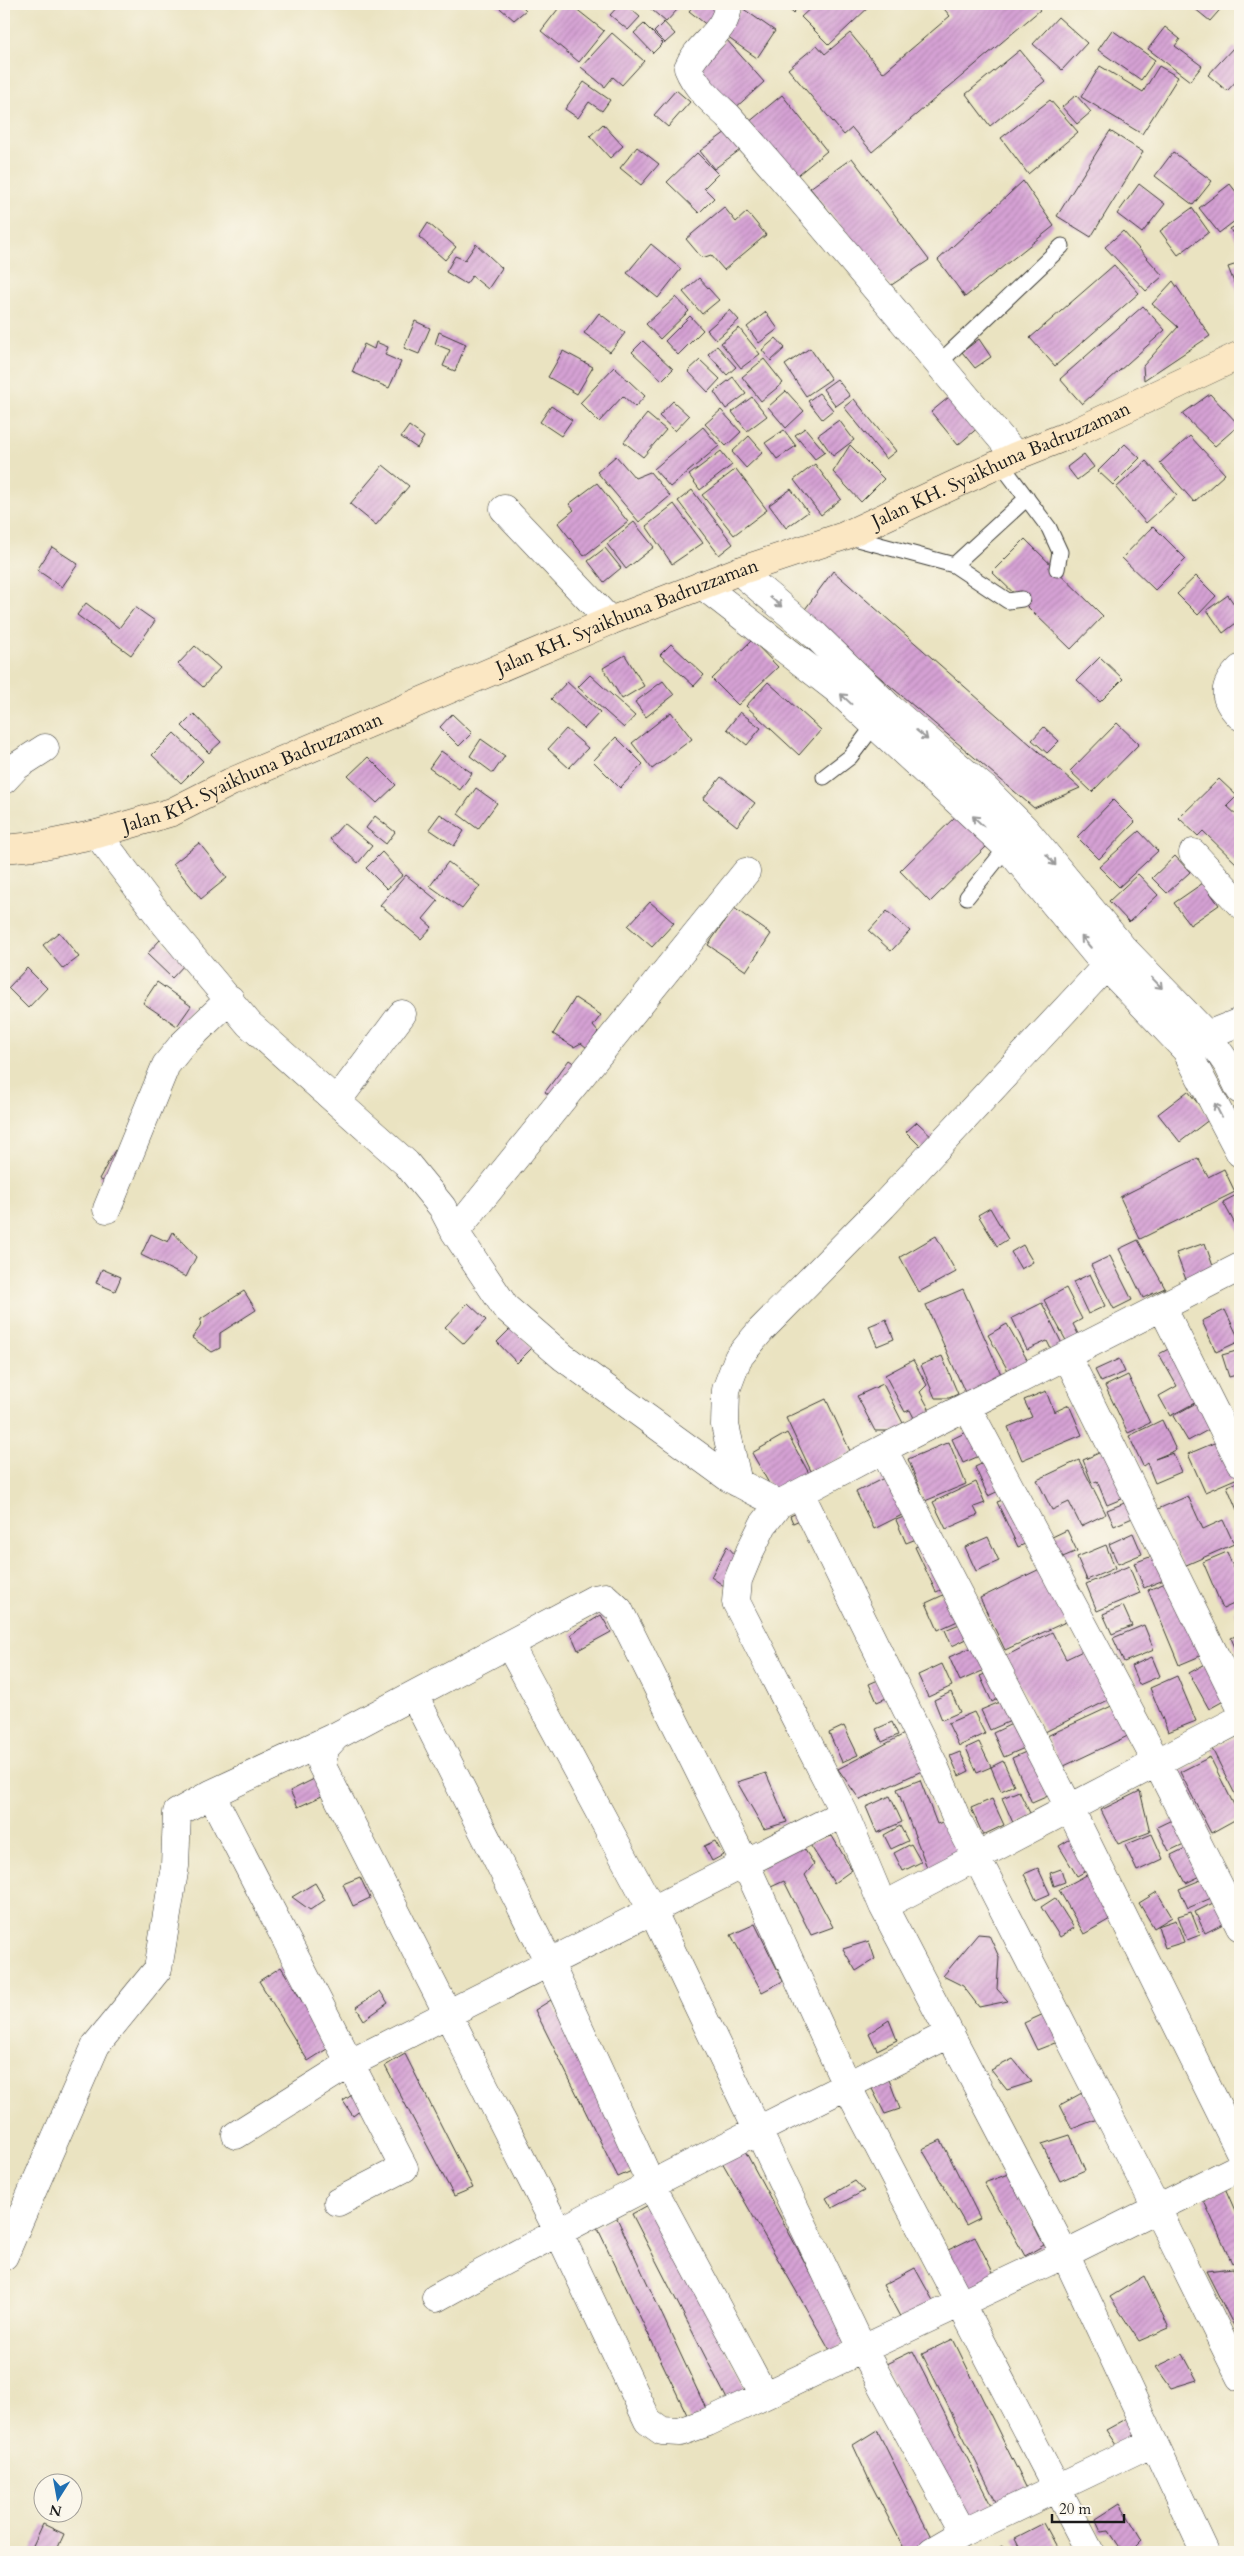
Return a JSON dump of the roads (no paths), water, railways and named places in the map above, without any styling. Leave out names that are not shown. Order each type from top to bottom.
[{"type":"main road","name":"Jalan KH. Syaikhuna Badruzzaman","points":[[4,849],[44,845],[97,834],[172,812],[231,782],[610,621],[739,571],[844,536],[1009,460],[1074,433],[1240,355]]},
{"type":"street","points":[[728,4],[728,10],[719,28],[693,54],[688,68],[691,75],[706,96],[728,116],[850,256],[938,364],[1009,460]]},
{"type":"street","points":[[504,509],[610,621]]},
{"type":"street","points":[[739,571],[816,636],[882,716],[1015,838],[1122,947],[1196,1042],[1240,1153]]},
{"type":"street","points":[[702,585],[836,689],[882,716]]},
{"type":"street","points":[[1240,669],[1230,679],[1226,695],[1228,704],[1240,716]]},
{"type":"street","points":[[4,780],[17,766],[45,748]]},
{"type":"street","points":[[97,834],[166,925],[230,999],[249,1024],[406,1163],[442,1207],[455,1232],[505,1307],[563,1357],[738,1483],[790,1499],[933,1763],[956,1817],[1157,2209],[1240,2377]]},
{"type":"street","points":[[1015,838],[1106,966],[1196,1042],[1228,1065],[1240,1090]]},
{"type":"street","points":[[1193,853],[1240,904]]},
{"type":"street","points":[[455,1232],[746,872]]},
{"type":"street","points":[[738,1483],[725,1425],[726,1390],[738,1358],[761,1330],[883,1206],[1106,966]]},
{"type":"street","points":[[107,1210],[166,1065],[182,1045],[230,999]]},
{"type":"street","points":[[337,1101],[402,1014]]},
{"type":"street","points":[[1196,1042],[1240,1022]]},
{"type":"street","points":[[1205,2552],[1065,2254],[883,1906],[844,1813],[736,1602],[738,1580],[763,1525],[790,1499],[883,1449],[1240,1267]]},
{"type":"street","points":[[1162,1308],[1240,1462]]},
{"type":"street","points":[[1067,1356],[1240,1706]]},
{"type":"street","points":[[967,1406],[1157,1763],[1240,1927]]},
{"type":"street","points":[[883,1449],[1070,1808],[1240,2152]]},
{"type":"street","points":[[4,2256],[96,2045],[158,1969],[175,1866],[176,1814],[211,1794],[336,1736],[594,1599],[605,1596],[619,1610],[745,1863],[847,2086],[1090,2552]]},
{"type":"street","points":[[509,1644],[652,1910],[862,2348],[963,2533]]},
{"type":"street","points":[[414,1695],[549,1962],[652,2186],[764,2395]]},
{"type":"street","points":[[883,1906],[1240,1719]]},
{"type":"street","points":[[336,1736],[326,1747],[321,1764],[446,2014],[558,2231],[648,2421],[662,2430],[680,2432],[708,2422],[1065,2254],[1240,2167]]},
{"type":"street","points":[[211,1794],[404,2168],[338,2202]]},
{"type":"street","points":[[236,2135],[350,2064],[844,1813]]},
{"type":"street","points":[[436,2298],[558,2231],[652,2186],[949,2034]]},
{"type":"street","points":[[932,2551],[963,2533],[1153,2442]]},
{"type":"lane","points":[[938,364],[1062,246]]},
{"type":"lane","points":[[1009,460],[1027,498],[1049,528],[1060,552],[1057,569]]},
{"type":"lane","points":[[954,565],[1027,498]]},
{"type":"lane","points":[[844,536],[954,565],[1008,600],[1022,599]]},
{"type":"lane","points":[[824,777],[850,757],[882,716]]},
{"type":"lane","points":[[967,897],[1015,838]]}]
